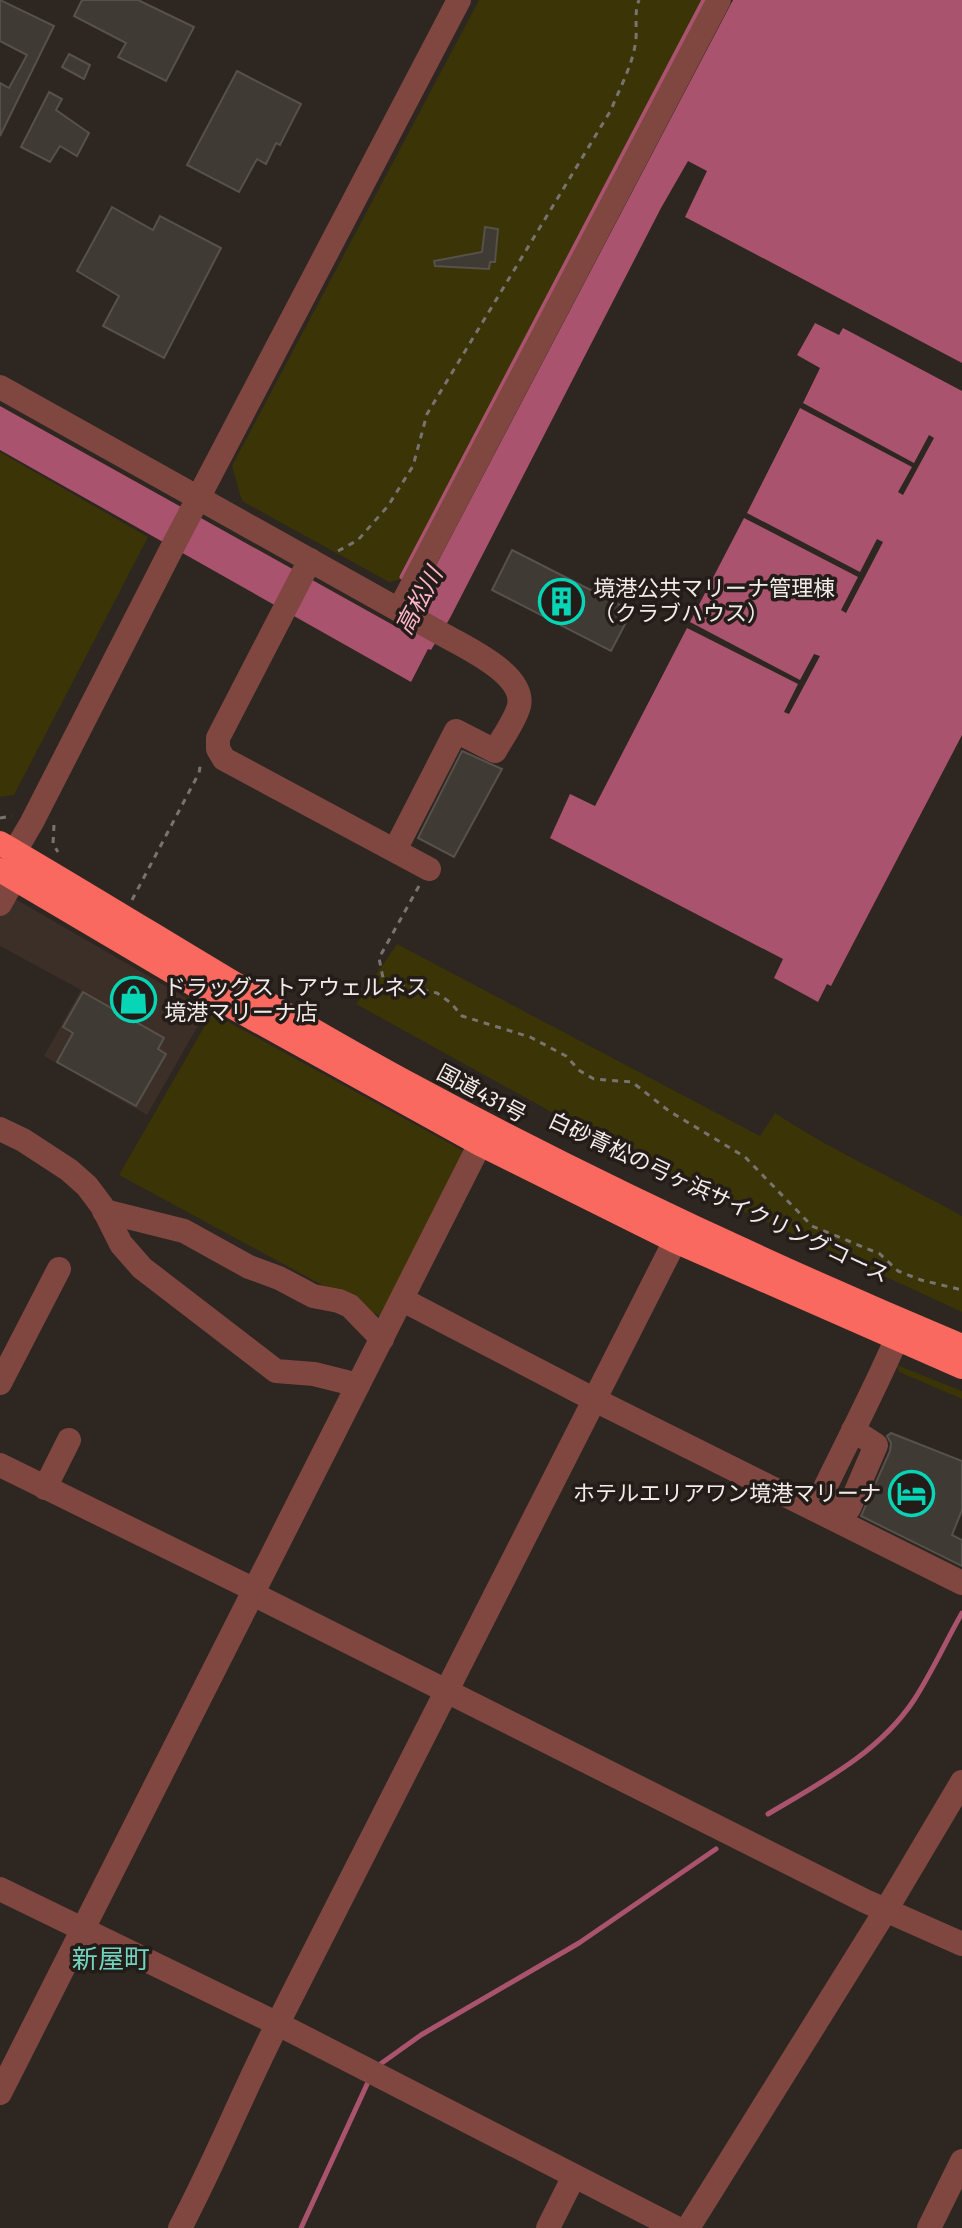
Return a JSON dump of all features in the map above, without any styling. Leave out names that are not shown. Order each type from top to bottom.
[{"type":"highway","name":"国道431号","points":[[10,862],[322,1035],[484,1135],[675,1241],[962,1367]]},
{"type":"highway","name":"国道431号","points":[[484,1135],[962,1346]]},
{"type":"street","points":[[0,904],[10,862],[459,0]]},
{"type":"street","points":[[403,613],[719,0]]},
{"type":"street","points":[[0,387],[194,506],[314,564],[506,673],[516,687],[519,705],[495,751],[456,731],[395,850]]},
{"type":"street","points":[[314,564],[283,611],[218,738],[218,749],[224,759],[429,869]]},
{"type":"street","points":[[0,1129],[69,1170],[87,1186],[121,1244],[142,1268],[276,1371],[314,1374],[358,1385]]},
{"type":"street","points":[[0,2093],[484,1135]]},
{"type":"street","points":[[104,1211],[184,1231],[249,1267],[313,1296],[350,1306],[382,1339]]},
{"type":"street","points":[[180,2228],[278,2024],[675,1241]]},
{"type":"street","points":[[0,1383],[59,1269]]},
{"type":"street","points":[[403,1300],[593,1399],[962,1583]]},
{"type":"street","points":[[853,1430],[896,1340]]},
{"type":"street","points":[[45,1488],[69,1440]]},
{"type":"street","points":[[0,1465],[851,1894],[962,1944]]},
{"type":"street","points":[[688,2228],[962,1782]]},
{"type":"street","points":[[0,1889],[278,2024],[676,2228]]},
{"type":"street","points":[[929,2228],[962,2161]]},
{"type":"street","points":[[548,2228],[574,2176]]},
{"type":"path","points":[[314,564],[358,540],[370,528],[413,466],[427,414],[611,110],[630,64],[636,37],[634,17],[639,0]]},
{"type":"path","points":[[0,818],[18,814]]},
{"type":"path","points":[[429,869],[379,958],[383,978],[399,985],[437,993],[462,1016],[530,1037],[566,1056],[580,1071],[594,1079],[632,1082],[669,1111],[745,1157],[812,1226],[880,1254],[898,1271],[962,1290]]},
{"type":"shaded area","points":[[479,0],[708,0],[405,578],[389,582],[242,501],[232,466]]},
{"type":"shaded area","points":[[0,452],[148,537],[14,795],[0,797]]},
{"type":"shaded area","name":"ドラッグストアウェルネス 境港マリーナ店","points":[[12,897],[207,1010],[147,1115],[44,1056],[81,990],[0,946],[0,909]]},
{"type":"shaded area","points":[[397,944],[760,1136],[775,1113],[844,1154],[962,1216],[962,1312],[665,1175],[356,1004]]},
{"type":"shaded area","points":[[212,1013],[467,1153],[385,1319],[119,1175]]},
{"type":"shaded area","points":[[897,1365],[962,1391],[962,1399],[899,1372]]},
{"type":"water","name":"高松川","points":[[733,0],[962,0],[962,363],[685,217],[707,171],[688,161],[450,618],[431,650],[428,649],[411,682],[0,450],[0,406],[402,630]]},
{"type":"water","points":[[815,323],[839,335],[843,328],[962,391],[962,735],[831,986],[827,984],[818,1002],[774,978],[783,959],[550,838],[570,794],[595,806],[687,628],[798,684],[784,712],[789,714],[820,656],[814,654],[800,680],[690,622],[744,518],[858,577],[841,610],[846,613],[883,542],[877,539],[860,572],[747,513],[800,408],[912,467],[898,492],[903,495],[934,438],[929,435],[914,463],[803,403],[820,368],[797,355]]},
{"type":"building","points":[[0,0],[54,26],[0,136],[0,83],[9,88],[27,55],[0,41]]},
{"type":"building","points":[[82,0],[138,0],[194,27],[166,81],[118,57],[126,43],[74,16]]},
{"type":"building","points":[[69,54],[90,65],[84,79],[62,67]]},
{"type":"building","points":[[237,71],[301,104],[280,145],[276,143],[266,164],[257,159],[239,192],[187,165]]},
{"type":"building","points":[[49,92],[62,99],[56,110],[89,133],[77,156],[60,146],[50,162],[21,147]]},
{"type":"building","points":[[112,207],[153,230],[160,216],[221,248],[164,358],[103,326],[119,296],[77,271]]},
{"type":"building","points":[[485,227],[498,229],[495,262],[490,262],[489,269],[435,266],[434,261],[482,252]]},
{"type":"building","name":"境港公共マリーナ管理棟 （クラブハウス）","points":[[512,550],[632,611],[611,651],[492,590]]},
{"type":"building","points":[[462,751],[502,769],[454,857],[418,838]]},
{"type":"building","points":[[83,992],[164,1038],[158,1049],[166,1054],[136,1106],[57,1062],[73,1033],[63,1027]]},
{"type":"building","name":"ホテルエリアワン境港マリーナ","points":[[891,1433],[962,1461],[962,1510],[952,1535],[962,1540],[962,1566],[861,1516],[890,1451],[891,1443],[887,1436]]},
{"type":"waterway","name":"高松川","points":[[402,577],[704,0]]},
{"type":"waterway","points":[[768,1814],[847,1765],[884,1736],[914,1700],[962,1613]]},
{"type":"waterway","points":[[379,2065],[421,2035],[579,1943],[716,1849]]},
{"type":"waterway","points":[[301,2228],[369,2080]]},
{"type":"place","name":"境港公共マリーナ管理棟 （クラブハウス）","points":[[562,601]]},
{"type":"place","name":"ドラッグストアウェルネス 境港マリーナ店","points":[[133,1000]]},
{"type":"place","name":"ホテルエリアワン境港マリーナ","points":[[912,1493]]},
{"type":"district","name":"新屋町","points":[[111,1959]]}]
